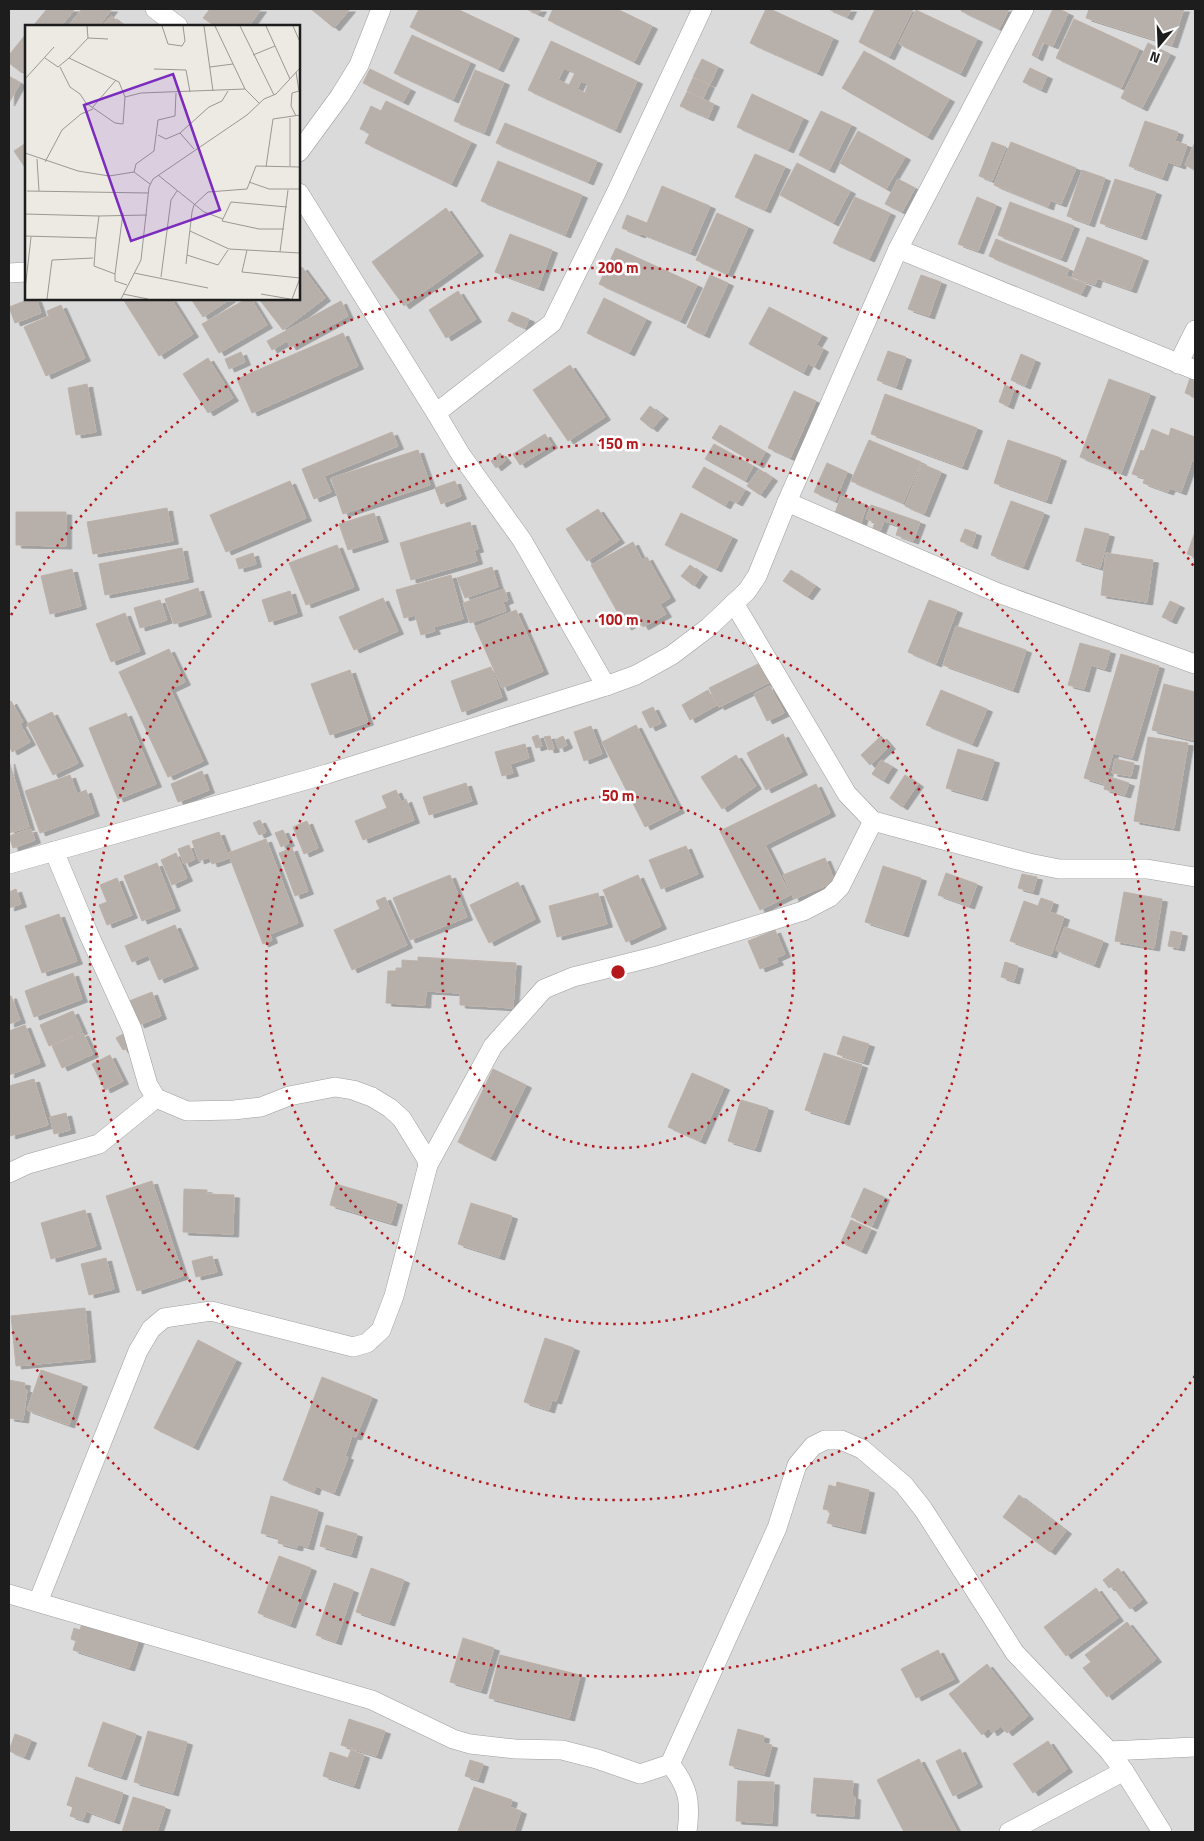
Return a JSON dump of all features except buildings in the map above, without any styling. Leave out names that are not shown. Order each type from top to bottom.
[{"type":"street","points":[[155,9],[177,25]]},
{"type":"street","points":[[300,151],[340,96],[359,65],[380,9]]},
{"type":"street","points":[[436,413],[552,323],[611,204],[702,9]]},
{"type":"street","points":[[9,864],[327,774],[606,686],[636,675],[672,654],[709,627],[747,591],[757,576],[787,502],[898,248],[1024,9]]},
{"type":"street","points":[[300,195],[461,455],[522,540],[606,686]]},
{"type":"street","points":[[898,248],[1187,367],[1195,330]]},
{"type":"street","points":[[9,273],[25,272]]},
{"type":"street","points":[[787,502],[998,593],[1195,664]]},
{"type":"street","points":[[734,603],[847,794],[873,821],[1028,863],[1059,869],[1147,869],[1195,877]]},
{"type":"street","points":[[38,1602],[138,1351],[151,1329],[164,1318],[211,1311],[353,1347],[367,1343],[381,1330],[394,1296],[428,1165],[493,1046],[544,989],[573,977],[657,956],[803,911],[821,902],[840,888],[873,821]]},
{"type":"street","points":[[54,851],[89,935],[132,1029],[148,1085],[156,1098],[186,1111],[234,1110],[261,1107],[289,1096],[335,1087],[353,1090],[372,1097],[402,1118],[426,1158],[428,1165]]},
{"type":"street","points":[[9,1173],[28,1164],[99,1144],[156,1098]]},
{"type":"street","points":[[9,1594],[372,1700],[453,1739],[470,1744],[515,1749],[562,1750],[640,1774],[670,1764],[777,1528],[797,1465],[813,1446],[825,1440],[841,1440],[862,1449],[904,1485],[923,1509],[1015,1653],[1109,1751],[1124,1771],[1162,1832]]},
{"type":"street","points":[[1109,1751],[1195,1747]]},
{"type":"street","points":[[670,1764],[682,1779],[688,1796],[687,1832]]},
{"type":"street","points":[[1009,1832],[1124,1771]]},
{"type":"shaded area","points":[[9,9],[1195,9],[1195,1832],[9,1832]]}]
